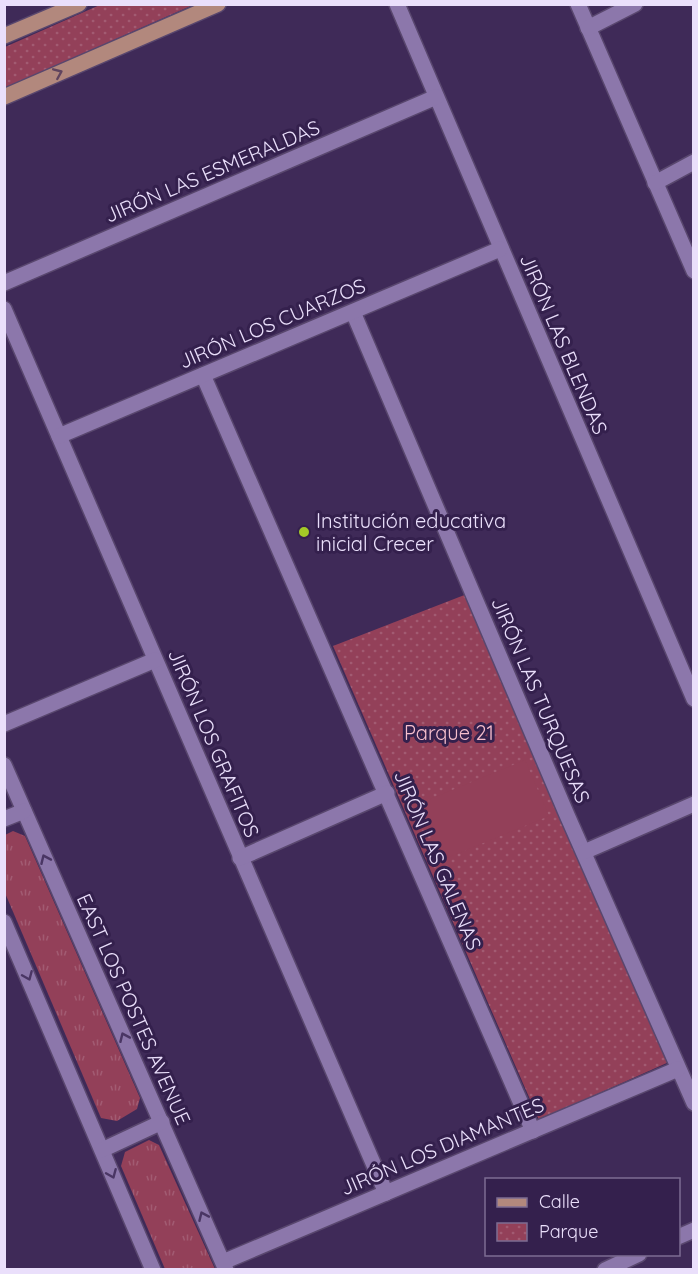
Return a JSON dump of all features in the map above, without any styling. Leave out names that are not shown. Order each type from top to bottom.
[{"type":"main road","points":[[4,36],[79,4]]},
{"type":"main road","points":[[4,97],[218,4]]},
{"type":"street","name":"JIRÓN LAS BLENDAS","points":[[397,4],[693,699]]},
{"type":"street","points":[[578,4],[693,271]]},
{"type":"street","points":[[588,28],[635,4]]},
{"type":"street","name":"JIRÓN LAS ESMERALDAS","points":[[4,283],[436,97]]},
{"type":"street","points":[[655,183],[693,162]]},
{"type":"street","name":"JIRÓN LOS CUARZOS","points":[[59,436],[500,249]]},
{"type":"street","name":"JIRÓN LOS GRAFITOS","points":[[4,309],[386,1193]]},
{"type":"street","name":"JIRÓN LAS TURQUESAS","points":[[353,312],[693,1103]]},
{"type":"street","name":"JIRÓN LAS GALENAS","points":[[203,375],[533,1131]]},
{"type":"street","points":[[4,724],[155,660]]},
{"type":"street","name":"EAST LOS POSTES AVENUE","points":[[4,765],[225,1266]]},
{"type":"street","points":[[240,858],[387,793]]},
{"type":"street","points":[[584,852],[693,804]]},
{"type":"street","points":[[4,819],[24,811]]},
{"type":"street","points":[[4,922],[153,1269]]},
{"type":"street","name":"JIRÓN LOS DIAMANTES","points":[[225,1266],[386,1193],[678,1069]]},
{"type":"street","points":[[102,1150],[162,1122]]},
{"type":"street","points":[[605,1269],[634,1256]]},
{"type":"green space","points":[[102,4],[193,5],[5,88],[5,47]]},
{"type":"green space","name":"Parque 21","points":[[467,594],[669,1062],[539,1120],[333,646]]},
{"type":"green space","points":[[525,760],[549,816],[442,860],[418,804]]},
{"type":"green space","points":[[13,831],[25,836],[140,1098],[137,1109],[117,1121],[101,1118],[5,893],[5,835]]},
{"type":"green space","points":[[149,1140],[159,1145],[215,1269],[165,1269],[121,1166],[125,1152]]},
{"type":"place","name":"Institución educativa inicial Crecer","points":[[304,532]]}]
